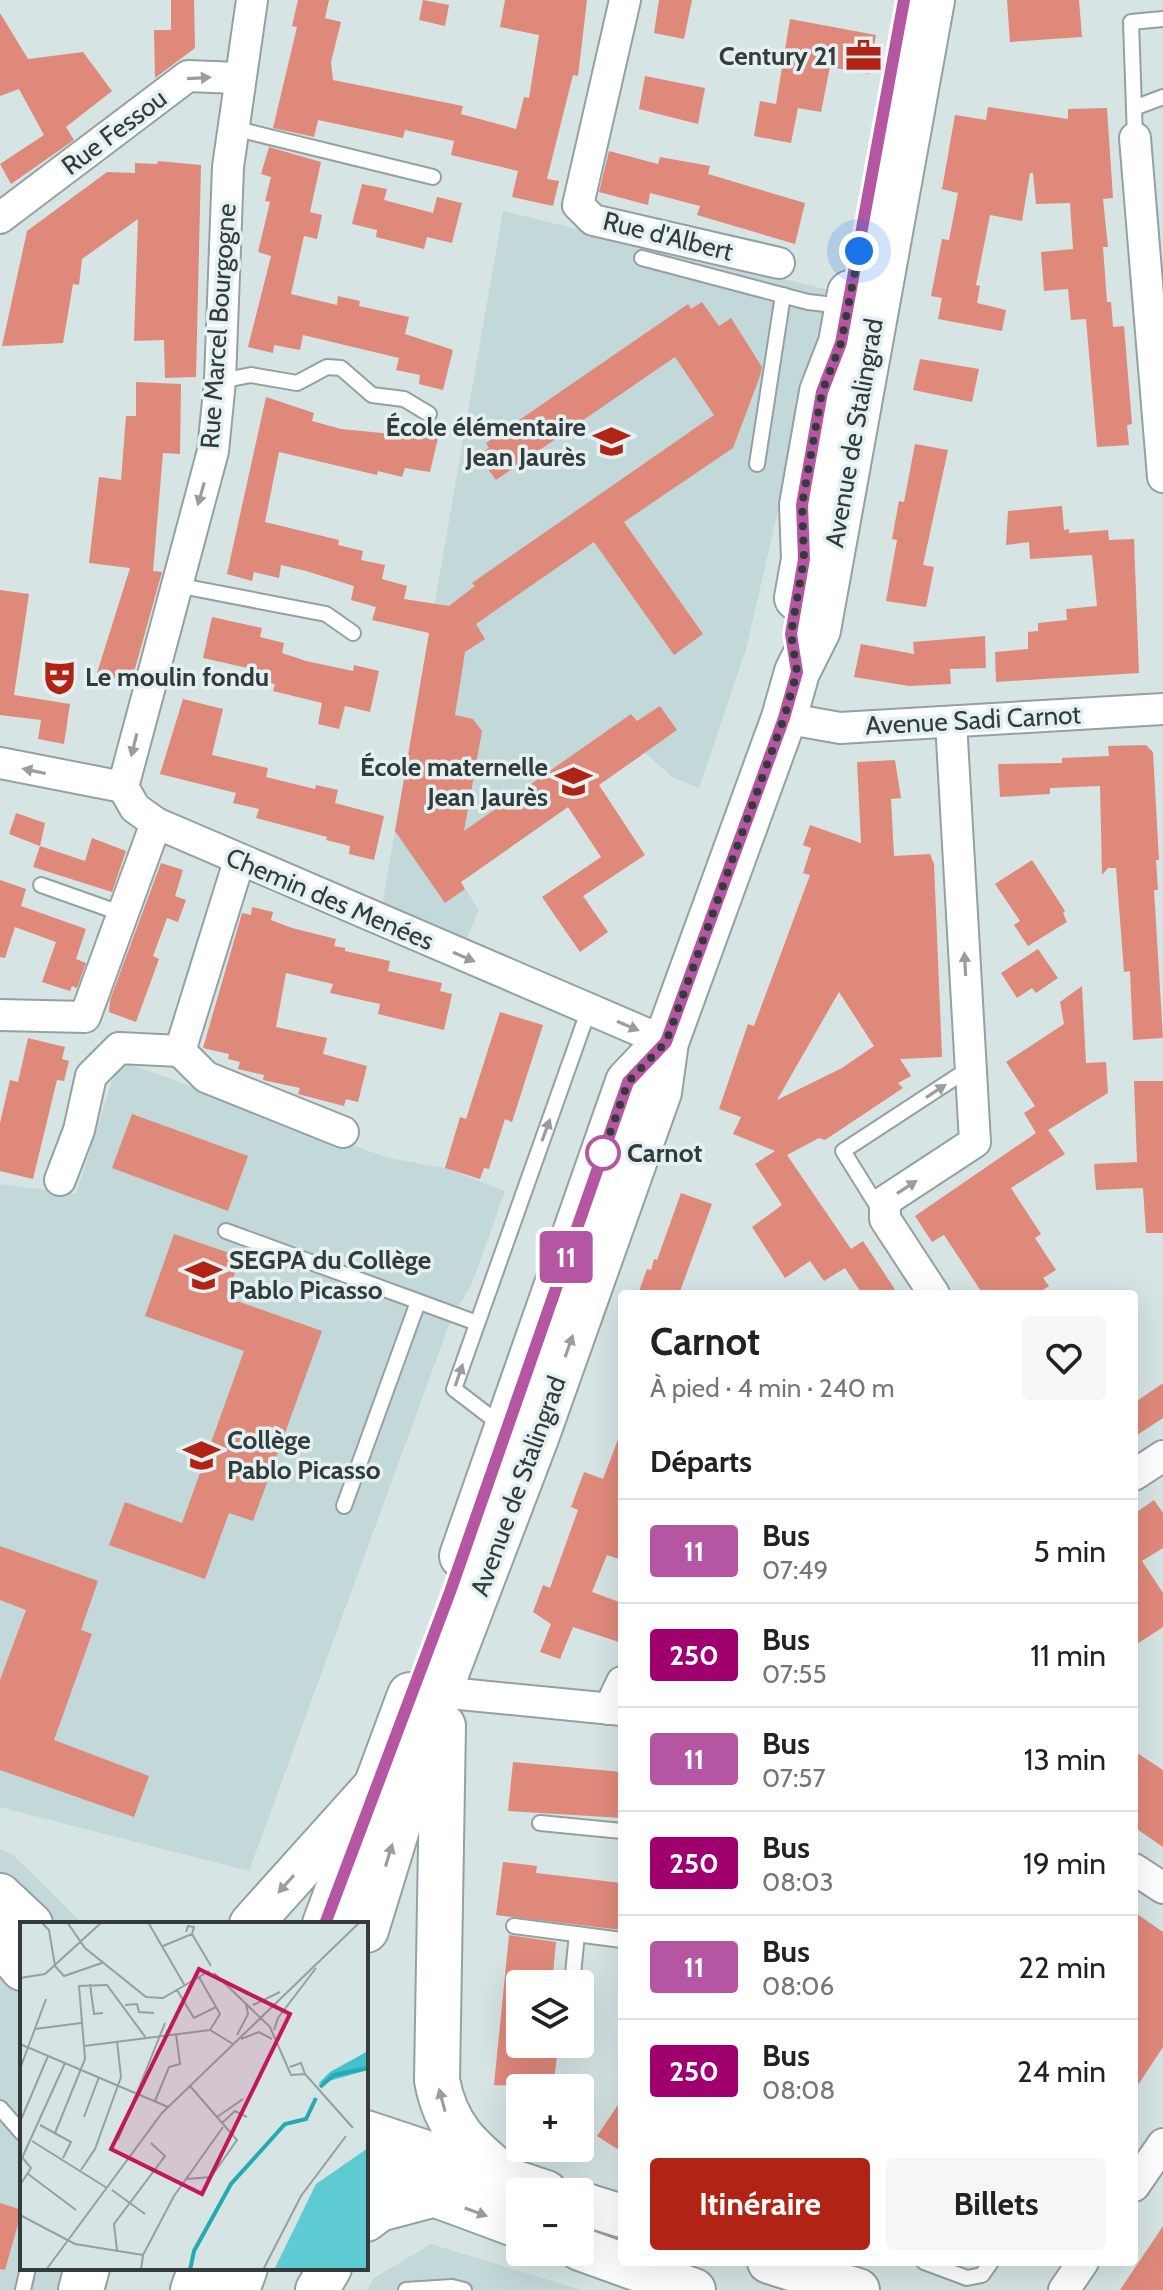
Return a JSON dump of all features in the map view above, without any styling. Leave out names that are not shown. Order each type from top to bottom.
[{"type":"main road","name":"Avenue de Stalingrad","points":[[797,672],[791,634],[804,559],[802,505],[822,392],[841,343],[904,0]]},
{"type":"main road","name":"Avenue de Stalingrad","points":[[368,1923],[439,1692],[536,1438],[659,1092],[666,1042],[784,718],[797,672],[818,630],[932,0]]},
{"type":"main road","name":"Avenue de Stalingrad","points":[[326,1922],[450,1592],[505,1427],[628,1082],[666,1042]]},
{"type":"main road","points":[[439,1692],[444,1746],[437,2080],[442,2107],[464,2143],[515,2178]]},
{"type":"main road","points":[[253,1922],[376,1785]]},
{"type":"main road","points":[[0,1895],[29,1922]]},
{"type":"main road","points":[[0,1942],[20,1967]]},
{"type":"main road","points":[[368,2133],[506,2179]]},
{"type":"main road","points":[[368,2171],[506,2222]]},
{"type":"main road","points":[[368,2218],[379,2210],[432,2196]]},
{"type":"main road","points":[[594,2207],[618,2215]]},
{"type":"main road","points":[[594,2254],[618,2263]]},
{"type":"main road","points":[[627,2266],[694,2290]]},
{"type":"main road","points":[[782,2266],[858,2290]]},
{"type":"main road","points":[[81,2290],[86,2270]]},
{"type":"main road","points":[[193,2290],[200,2270]]},
{"type":"main road","points":[[237,2290],[244,2270]]},
{"type":"main road","points":[[317,2290],[329,2270]]},
{"type":"street","name":"Rue Marcel Bourgogne","points":[[123,787],[213,451],[220,381],[228,167],[238,78],[252,0]]},
{"type":"street","name":"Rue d'Albert","points":[[625,0],[578,205],[593,220],[779,263]]},
{"type":"street","name":"Rue Fessou","points":[[0,218],[188,76],[238,78]]},
{"type":"street","points":[[1135,138],[1163,477]]},
{"type":"street","name":"Avenue Sadi Carnot","points":[[784,718],[840,728],[1163,709]]},
{"type":"street","points":[[931,1290],[885,1219],[885,1201],[975,1142],[951,722]]},
{"type":"street","points":[[0,763],[123,787]]},
{"type":"street","name":"Chemin des Menées","points":[[123,787],[135,808],[156,823],[666,1042]]},
{"type":"street","points":[[0,1015],[85,1017],[156,823]]},
{"type":"street","points":[[180,1051],[239,861]]},
{"type":"street","points":[[60,1180],[79,1130],[91,1076],[119,1048],[180,1051],[206,1077],[343,1132]]},
{"type":"street","points":[[1138,1472],[1163,1456]]},
{"type":"street","points":[[439,1692],[615,1710]]},
{"type":"street","points":[[1138,1872],[1163,1888]]},
{"type":"street","points":[[1138,2180],[1163,2144]]},
{"type":"street","points":[[1064,2290],[1080,2266]]},
{"type":"lane","points":[[1135,138],[1131,22],[1163,19]]},
{"type":"lane","points":[[1134,108],[1163,97]]},
{"type":"lane","points":[[233,128],[433,177]]},
{"type":"lane","points":[[642,258],[783,295],[848,306]]},
{"type":"lane","points":[[757,464],[783,295]]},
{"type":"lane","points":[[220,381],[251,375],[297,383],[327,367],[341,368],[372,395],[404,399],[429,414]]},
{"type":"lane","points":[[175,584],[326,614],[353,633]]},
{"type":"lane","points":[[41,885],[123,914]]},
{"type":"lane","points":[[505,1427],[454,1389],[589,1009]]},
{"type":"lane","points":[[885,1219],[843,1151],[971,1068]]},
{"type":"lane","points":[[226,1231],[477,1323]]},
{"type":"lane","points":[[344,1506],[418,1302]]},
{"type":"lane","points":[[540,1823],[618,1831]]},
{"type":"lane","points":[[514,1926],[618,1939]]},
{"type":"lane","points":[[573,1970],[577,1934]]},
{"type":"lane","points":[[0,2108],[20,2131]]},
{"type":"lane","points":[[935,2266],[967,2278],[982,2275],[988,2266]]},
{"type":"lane","points":[[23,2290],[28,2270]]},
{"type":"lane","points":[[406,2290],[452,2287],[464,2290]]},
{"type":"shaded area","points":[[503,211],[829,290],[746,649],[699,788],[672,777],[645,753],[461,882],[479,910],[466,940],[382,906]]},
{"type":"shaded area","name":"Collège Pablo Picasso","points":[[124,1062],[388,1158],[445,1168],[505,1191],[471,1286],[453,1314],[249,1871],[0,1807],[0,1184],[76,1194],[112,1081]]},
{"type":"shaded area","points":[[0,1849],[13,1855],[81,1922],[20,1922],[20,2270],[65,2270],[61,2290],[0,2290]]},
{"type":"shaded area","points":[[431,2244],[581,2290],[367,2290],[374,2278]]},
{"type":"building","points":[[171,0],[194,0],[195,48],[155,78],[154,30],[171,30]]},
{"type":"building","points":[[298,0],[329,0],[325,18],[341,22],[331,62],[333,80],[463,106],[461,114],[516,129],[524,97],[529,98],[539,35],[500,27],[505,0],[587,0],[578,76],[573,75],[547,179],[559,181],[553,206],[512,197],[518,171],[451,155],[454,141],[405,130],[403,138],[318,120],[314,137],[273,128],[297,27],[292,26]]},
{"type":"building","points":[[423,0],[449,5],[445,26],[419,20]]},
{"type":"building","points":[[659,0],[692,0],[684,39],[654,33]]},
{"type":"building","points":[[1007,0],[1079,0],[1082,37],[1010,42]]},
{"type":"building","points":[[0,13],[28,59],[83,52],[112,91],[66,127],[74,140],[11,184],[0,164],[44,135],[19,89],[0,96]]},
{"type":"building","points":[[790,19],[876,35],[869,74],[830,67],[821,112],[798,108],[791,143],[754,136],[760,101],[776,104]]},
{"type":"building","points":[[645,76],[705,88],[698,124],[639,109]]},
{"type":"building","points":[[988,107],[1068,119],[1068,109],[1107,108],[1113,198],[1103,199],[1108,247],[1103,247],[1107,302],[1111,302],[1113,327],[1124,326],[1132,424],[1127,425],[1129,445],[1097,447],[1086,319],[1071,320],[1068,289],[1044,291],[1041,252],[1073,249],[1070,203],[1036,204],[1033,173],[1030,173],[1022,221],[990,215],[976,285],[980,286],[977,303],[1006,310],[1002,331],[938,319],[942,298],[931,296],[942,239],[949,240],[958,193],[942,189],[955,115],[986,120]]},
{"type":"building","points":[[269,147],[321,162],[310,212],[322,215],[317,239],[304,236],[291,294],[337,305],[338,296],[360,301],[359,306],[409,317],[405,334],[453,350],[443,390],[419,384],[420,375],[396,370],[399,358],[303,335],[300,350],[274,345],[273,353],[248,347],[271,256],[258,252],[270,202],[265,201],[271,177],[261,174]]},
{"type":"building","points":[[609,151],[658,164],[660,157],[710,166],[708,174],[805,203],[795,244],[697,215],[700,206],[650,193],[648,205],[599,192]]},
{"type":"building","points":[[158,161],[201,165],[196,377],[165,378],[164,340],[134,341],[138,219],[82,259],[79,285],[73,284],[63,343],[2,346],[27,231],[107,172],[135,173],[135,163],[157,164]]},
{"type":"building","points":[[362,184],[387,189],[384,200],[433,213],[437,197],[462,203],[452,243],[427,237],[424,249],[376,237],[377,230],[352,224]]},
{"type":"building","points":[[702,302],[719,326],[731,318],[762,367],[760,376],[733,448],[624,522],[703,634],[674,655],[594,542],[476,624],[485,639],[465,652],[455,715],[473,719],[482,731],[464,831],[631,714],[637,721],[660,706],[677,730],[599,785],[645,855],[583,896],[608,932],[580,952],[542,897],[601,857],[568,807],[461,882],[465,889],[445,903],[395,831],[429,633],[372,620],[376,607],[351,600],[354,586],[306,571],[281,565],[279,578],[254,572],[252,581],[227,574],[266,397],[314,413],[312,421],[341,429],[413,436],[414,428],[439,434],[430,472],[405,468],[402,477],[378,471],[377,475],[279,452],[265,522],[339,540],[338,545],[363,551],[361,560],[385,565],[382,579],[407,586],[404,599],[449,606],[475,586],[472,583],[714,415],[675,357],[496,480],[478,455],[489,448],[486,443],[688,304],[691,309]]},
{"type":"building","points":[[920,359],[979,369],[972,402],[913,390]]},
{"type":"building","points":[[136,382],[181,384],[180,454],[163,453],[153,571],[162,572],[131,683],[97,673],[130,568],[89,563],[99,477],[121,480],[126,416],[136,416]]},
{"type":"building","points":[[915,444],[948,450],[923,565],[934,567],[926,607],[886,601],[897,540],[892,539],[899,501],[904,502]]},
{"type":"building","points":[[1062,506],[1064,530],[1069,529],[1069,533],[1108,530],[1109,540],[1134,539],[1139,673],[996,682],[995,652],[1028,649],[1028,632],[1038,631],[1038,623],[1067,620],[1066,609],[1097,606],[1092,555],[1030,559],[1029,542],[1006,545],[1008,511]]},
{"type":"building","points":[[0,590],[29,594],[14,695],[70,704],[64,744],[38,739],[41,720],[0,715]]},
{"type":"building","points":[[212,617],[262,628],[260,637],[284,643],[282,653],[306,661],[353,671],[354,665],[379,671],[370,712],[345,706],[339,729],[318,724],[322,703],[273,691],[275,684],[250,678],[252,669],[203,658]]},
{"type":"building","points":[[985,636],[986,668],[950,669],[951,684],[909,686],[854,677],[861,644],[914,654],[913,642]]},
{"type":"building","points":[[183,699],[223,709],[212,755],[268,768],[266,777],[315,789],[316,785],[338,790],[335,803],[384,816],[374,860],[349,854],[350,846],[326,840],[327,837],[256,818],[259,809],[233,803],[236,793],[160,774]]},
{"type":"building","points":[[1146,745],[1153,752],[1159,860],[1156,860],[1158,890],[1154,890],[1163,1038],[1133,1040],[1130,971],[1124,972],[1116,868],[1108,868],[1102,875],[1100,786],[1050,788],[1050,794],[1000,797],[998,764],[1062,763],[1062,758],[1109,756],[1108,746]]},
{"type":"building","points":[[895,760],[901,798],[891,799],[894,856],[930,854],[934,864],[942,1057],[900,1059],[911,1076],[898,1083],[903,1088],[825,1140],[819,1138],[787,1155],[851,1249],[863,1241],[895,1290],[859,1290],[845,1268],[824,1281],[810,1261],[785,1278],[752,1227],[782,1205],[755,1164],[775,1151],[733,1134],[741,1117],[719,1109],[748,1024],[754,1026],[810,875],[803,873],[811,848],[803,845],[810,825],[861,843],[857,762]],"holes":[[[839,992],[874,1046],[842,1068],[777,1100]]]},
{"type":"building","points":[[16,813],[45,823],[40,846],[9,834]]},
{"type":"building","points":[[92,838],[126,851],[112,892],[33,867],[40,846],[85,861]]},
{"type":"building","points":[[1032,860],[1065,911],[1067,922],[1028,946],[1014,925],[1020,921],[995,884]]},
{"type":"building","points":[[161,863],[183,870],[175,896],[186,900],[178,922],[167,918],[153,956],[159,959],[136,1022],[109,1012],[110,1000]]},
{"type":"building","points":[[0,880],[26,889],[21,906],[86,929],[76,959],[86,963],[77,988],[72,986],[70,991],[42,982],[56,942],[15,927],[5,958],[0,957]]},
{"type":"building","points":[[252,907],[273,912],[271,920],[292,928],[336,939],[334,946],[345,948],[345,951],[390,961],[388,971],[442,983],[440,991],[452,994],[444,1030],[378,1014],[380,1004],[330,993],[333,984],[286,973],[276,1027],[327,1038],[323,1054],[367,1066],[358,1102],[346,1099],[344,1106],[298,1094],[300,1088],[263,1080],[264,1075],[238,1069],[240,1062],[228,1059],[229,1054],[203,1048],[242,913],[251,915]]},
{"type":"building","points":[[1038,949],[1058,978],[1036,993],[1032,988],[1017,998],[1001,973]]},
{"type":"building","points":[[1082,986],[1086,1063],[1106,1062],[1108,1093],[1048,1130],[1065,1154],[1011,1188],[1041,1234],[1035,1238],[1056,1270],[1043,1278],[1049,1286],[1043,1290],[980,1290],[944,1235],[932,1242],[915,1216],[1036,1133],[1024,1113],[1035,1106],[1006,1062],[1064,1024],[1060,1002]]},
{"type":"building","points":[[500,1012],[543,1025],[512,1122],[505,1119],[489,1169],[484,1168],[480,1179],[445,1168],[460,1117],[466,1119]]},
{"type":"building","points":[[28,1038],[65,1047],[62,1059],[69,1061],[64,1081],[57,1080],[33,1179],[0,1171],[0,1123],[10,1080],[18,1082]]},
{"type":"building","points":[[1134,1081],[1163,1081],[1163,1233],[1146,1233],[1143,1188],[1096,1190],[1094,1164],[1137,1162]]},
{"type":"building","points":[[132,1114],[248,1156],[228,1211],[112,1168]]},
{"type":"building","points":[[681,1193],[712,1204],[680,1290],[639,1290],[647,1269],[651,1270],[654,1259],[657,1260]]},
{"type":"building","points":[[174,1234],[241,1257],[226,1297],[322,1331],[253,1521],[229,1513],[205,1579],[109,1545],[125,1502],[182,1523],[244,1351],[145,1316]]},
{"type":"building","points":[[1163,1383],[1163,1418],[1138,1434],[1138,1400]]},
{"type":"building","points":[[618,1439],[618,1559],[607,1555],[592,1592],[618,1602],[618,1642],[573,1627],[560,1659],[540,1652],[551,1624],[533,1612],[543,1585],[550,1588],[578,1510],[571,1507],[584,1472],[603,1479]]},
{"type":"building","points":[[1154,1500],[1163,1513],[1163,1548],[1142,1561],[1163,1593],[1163,1627],[1138,1643],[1138,1511]]},
{"type":"building","points":[[0,1546],[98,1581],[81,1630],[92,1634],[54,1740],[149,1776],[134,1817],[0,1770],[0,1680],[26,1610],[0,1600]]},
{"type":"building","points":[[1138,1754],[1163,1770],[1163,1847],[1138,1830]]},
{"type":"building","points":[[513,1762],[618,1772],[618,1818],[508,1811]]},
{"type":"building","points":[[503,1862],[537,1866],[536,1873],[618,1883],[618,1930],[496,1915]]},
{"type":"building","points":[[1138,1915],[1163,1932],[1163,2047],[1138,2085]]},
{"type":"building","points":[[509,1935],[556,1942],[553,1970],[506,1970],[506,2058],[557,2058],[555,2074],[506,2074],[506,2086],[494,2085]]},
{"type":"building","points":[[618,2105],[618,2149],[597,2136]]},
{"type":"building","points":[[0,2203],[20,2209],[20,2217],[5,2270],[0,2269]]},
{"type":"building","points":[[1163,2226],[1163,2290],[1120,2290]]},
{"type":"bus line","name":"11","points":[[326,1922],[450,1592],[505,1427],[628,1082],[666,1042],[784,718],[797,672],[791,634],[804,559],[802,505],[822,392],[841,343],[904,0]]},
{"type":"place","name":"Century 21","points":[[863,56]]},
{"type":"place","name":"École élémentaire Jean Jaurès","points":[[612,442]]},
{"type":"place","name":"Le moulin fondu","points":[[59,677]]},
{"type":"place","name":"École maternelle Jean Jaurès","points":[[574,782]]},
{"type":"place","name":"Carnot","points":[[603,1153]]},
{"type":"place","name":"SEGPA du Collège Pablo Picasso","points":[[203,1275]]},
{"type":"place","name":"Collège Pablo Picasso","points":[[201,1455]]},
{"type":"route","points":[[603,1153],[602,1156],[628,1082],[666,1042],[784,718],[797,672],[791,634],[804,559],[802,505],[822,392],[841,343],[859,251]]}]
